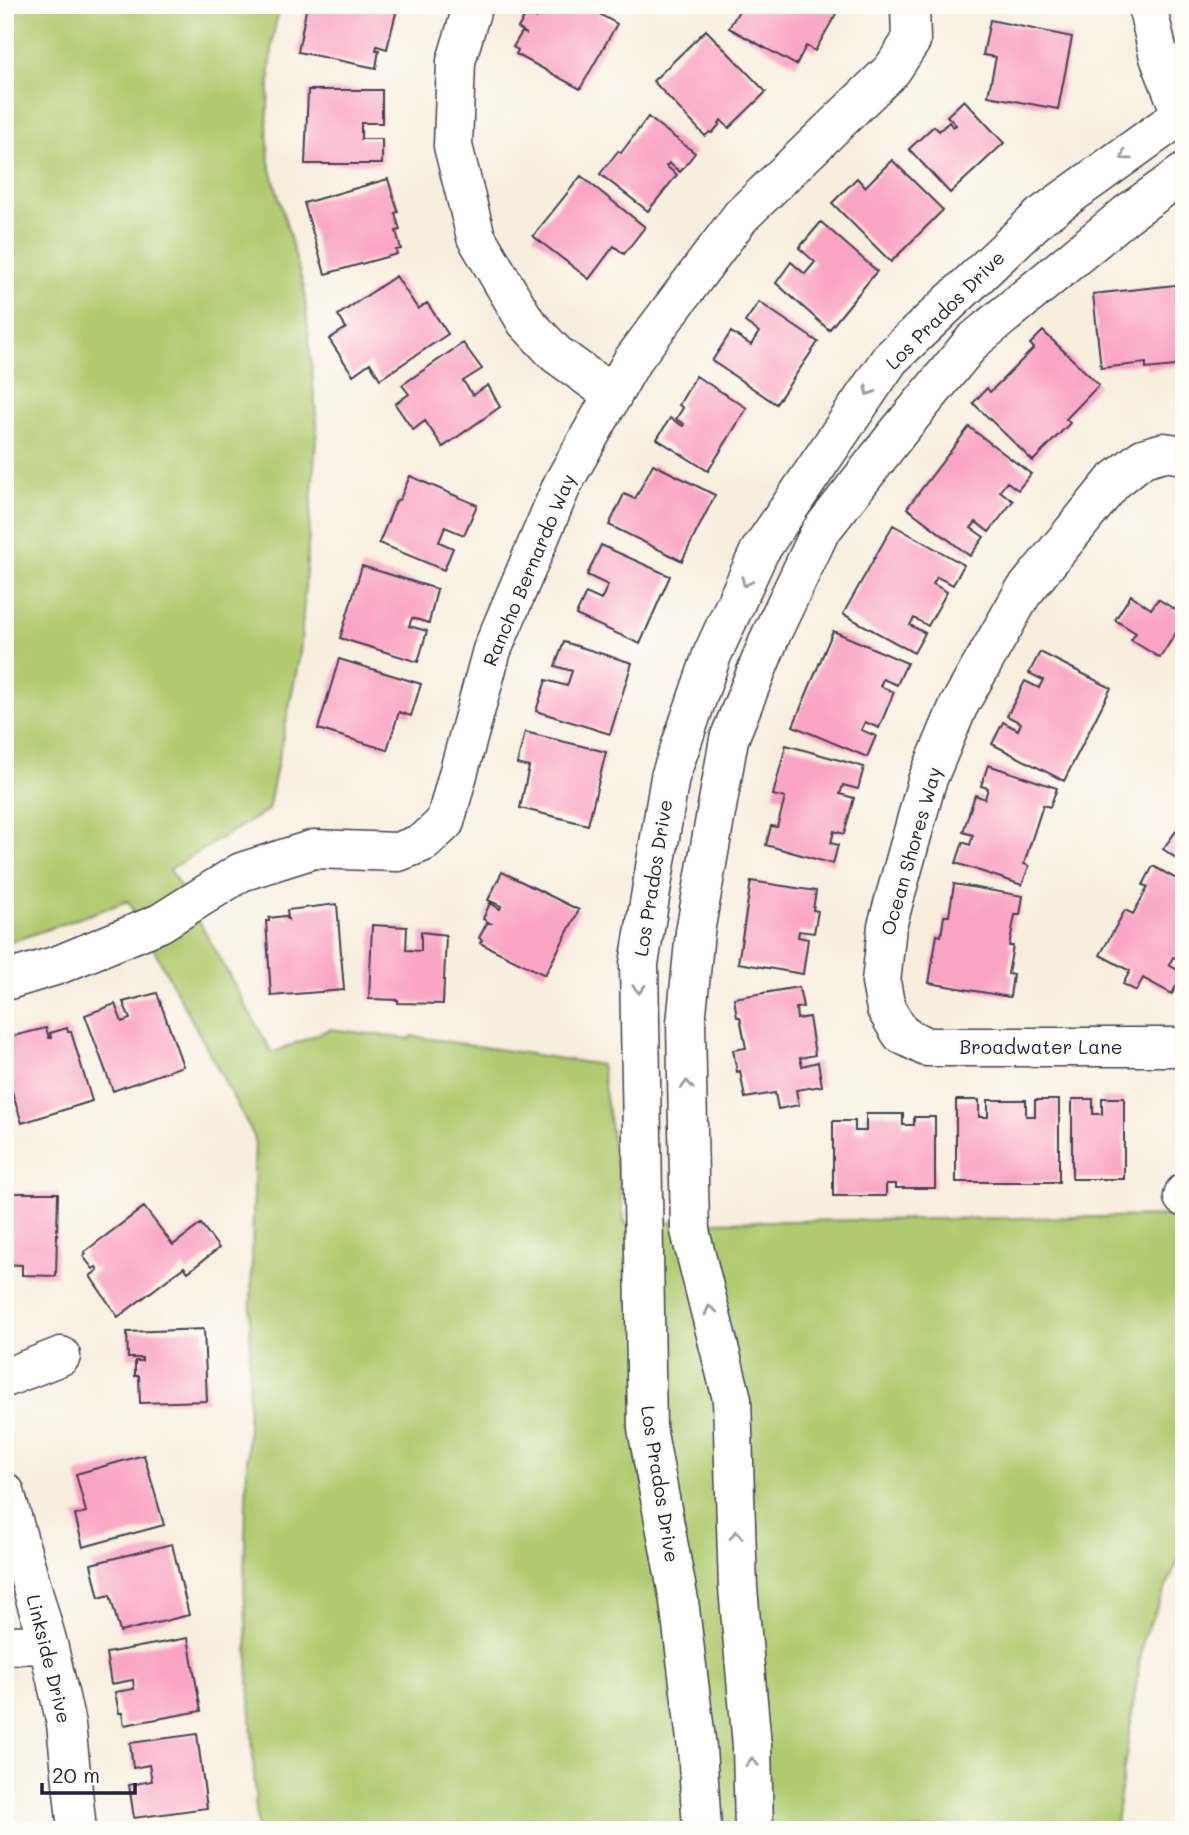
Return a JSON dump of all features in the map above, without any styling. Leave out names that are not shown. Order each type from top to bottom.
[{"type":"street","points":[[473,5],[456,61],[453,146],[476,237],[526,322],[556,354],[613,395]]},
{"type":"street","points":[[1147,5],[1159,57],[1182,119]]},
{"type":"street","name":"Rancho Bernardo Way","points":[[5,981],[58,965],[160,923],[241,872],[314,849],[398,852],[424,842],[445,822],[492,650],[563,483],[632,361],[741,216],[892,71],[910,23]]},
{"type":"street","name":"Los Prados Drive","points":[[702,1830],[697,1748],[679,1601],[647,1428],[639,964],[670,777],[712,655],[759,552],[890,359],[1041,216],[1182,119]]},
{"type":"street","points":[[754,1830],[752,1746],[738,1588],[732,1399],[690,1231],[686,1023],[695,932],[729,739],[771,635],[820,532],[899,431],[973,341],[1127,214],[1184,173]]},
{"type":"street","name":"Ocean Shores Way","points":[[901,1034],[886,1009],[881,982],[887,926],[927,781],[958,707],[1023,594],[1113,482],[1143,458],[1174,453]]},
{"type":"street","name":"Broadwater Lane","points":[[901,1034],[926,1047],[1184,1047]]},
{"type":"street","points":[[5,1378],[61,1356]]},
{"type":"street","name":"Linkside Drive","points":[[5,1492],[48,1644],[66,1724],[77,1830]]},
{"type":"street","points":[[5,1644],[48,1644]]},
{"type":"green space","points":[[5,5],[280,5],[273,36],[270,71],[267,124],[269,162],[304,288],[317,425],[300,654],[268,810],[170,869],[272,1053],[330,1029],[410,1039],[412,1036],[601,1065],[625,1223],[1184,1216],[1184,1548],[1143,1638],[1115,1830],[257,1830],[244,1584],[255,1138],[128,901],[5,944]]},
{"type":"building","points":[[307,5],[398,5],[387,49],[377,46],[376,50],[379,50],[376,68],[298,52]]},
{"type":"building","points":[[528,5],[583,5],[617,24],[580,89],[516,54],[518,50],[513,47],[522,32],[527,34],[518,28],[527,13],[536,18],[537,16],[526,9]]},
{"type":"building","points":[[742,5],[841,5],[815,51],[806,46],[796,65],[729,28]]},
{"type":"building","points":[[990,20],[1072,37],[1058,109],[988,96],[996,57],[983,55]]},
{"type":"building","points":[[706,30],[766,92],[729,128],[721,120],[712,133],[705,136],[653,81]]},
{"type":"building","points":[[308,90],[382,90],[382,123],[361,123],[361,139],[382,139],[382,164],[305,164]]},
{"type":"building","points":[[964,100],[1004,143],[950,193],[909,149],[934,126],[939,131],[949,122],[953,127],[956,125],[947,116]]},
{"type":"building","points":[[648,117],[695,153],[680,172],[669,163],[666,166],[677,175],[648,211],[600,174],[618,151],[621,153]]},
{"type":"building","points":[[892,160],[943,210],[891,262],[832,203],[857,178],[865,187]]},
{"type":"building","points":[[581,176],[645,227],[624,254],[614,246],[589,279],[533,236]]},
{"type":"building","points":[[388,179],[398,212],[395,213],[400,230],[396,231],[401,249],[396,250],[397,254],[325,274],[304,203]]},
{"type":"building","points":[[821,222],[877,271],[829,330],[776,283],[791,262],[805,274],[815,262],[799,248]]},
{"type":"building","points":[[396,276],[418,309],[427,303],[448,334],[380,379],[370,363],[353,375],[329,339],[346,328],[338,315]]},
{"type":"building","points":[[1184,284],[1184,365],[1146,369],[1146,363],[1101,368],[1093,294]]},
{"type":"building","points":[[759,302],[818,342],[776,404],[712,361],[731,332],[751,345],[759,332],[745,322]]},
{"type":"building","points":[[1043,331],[1099,385],[1066,419],[1070,423],[1033,461],[973,403],[987,388],[990,392],[1034,348],[1030,344]]},
{"type":"building","points":[[463,343],[482,369],[463,381],[473,395],[488,385],[500,407],[443,447],[425,421],[413,430],[395,404],[409,394],[402,385]]},
{"type":"building","points":[[696,376],[747,408],[708,471],[657,439],[670,418],[683,426],[684,424],[676,419],[683,408],[679,405]]},
{"type":"building","points":[[969,427],[1031,474],[1018,490],[1007,482],[1000,491],[1013,501],[989,532],[976,522],[971,528],[984,537],[970,556],[907,508]]},
{"type":"building","points":[[653,464],[715,495],[682,561],[609,525],[624,494],[635,499]]},
{"type":"building","points":[[410,476],[477,505],[464,535],[445,527],[439,542],[453,548],[444,570],[379,543],[396,501],[400,499]]},
{"type":"building","points":[[893,525],[964,565],[953,585],[937,577],[933,584],[947,592],[928,626],[914,618],[910,625],[925,633],[914,653],[843,614]]},
{"type":"building","points":[[601,545],[670,576],[640,644],[576,615],[586,593],[601,600],[608,585],[587,575]]},
{"type":"building","points":[[362,566],[437,589],[429,623],[412,618],[409,626],[427,631],[418,662],[340,638]]},
{"type":"building","points":[[1131,595],[1151,609],[1158,599],[1184,615],[1184,620],[1160,658],[1131,640],[1136,633],[1115,620]]},
{"type":"building","points":[[833,631],[907,663],[897,685],[883,679],[880,686],[894,692],[879,728],[865,722],[861,730],[876,736],[867,757],[793,726]]},
{"type":"building","points":[[564,642],[632,663],[610,734],[536,711],[546,680],[567,686],[572,671],[555,666]]},
{"type":"building","points":[[1040,652],[1111,688],[1064,781],[992,744],[1003,722],[1018,730],[1021,723],[1007,716],[1025,681],[1039,688],[1043,680],[1029,673]]},
{"type":"building","points":[[339,659],[421,684],[411,716],[399,712],[387,750],[318,729]]},
{"type":"building","points":[[525,732],[606,752],[588,825],[520,808],[529,767],[517,764]]},
{"type":"building","points":[[786,745],[864,767],[858,789],[843,785],[840,794],[854,798],[844,834],[834,831],[831,843],[838,845],[833,864],[766,845],[771,826],[777,827],[785,798],[773,795]]},
{"type":"building","points":[[988,765],[1057,788],[1050,807],[1043,805],[1024,864],[1029,866],[1022,885],[956,863],[963,842],[970,845],[973,835],[963,832],[975,795],[985,799],[988,788],[981,786]]},
{"type":"building","points":[[1184,820],[1184,864],[1163,849]]},
{"type":"building","points":[[1153,866],[1184,883],[1184,962],[1173,957],[1169,965],[1183,973],[1172,994],[1143,978],[1136,991],[1123,984],[1130,971],[1100,955],[1125,910],[1133,914],[1148,887],[1143,885]]},
{"type":"building","points":[[502,872],[579,910],[545,975],[480,943],[482,940],[479,938],[487,923],[490,923],[483,919],[490,903],[500,909],[501,906],[488,900]]},
{"type":"building","points":[[751,881],[816,891],[813,910],[818,911],[814,933],[799,931],[798,937],[808,939],[803,974],[738,963]]},
{"type":"building","points":[[954,884],[1023,896],[1020,915],[1015,915],[1009,946],[1013,946],[1008,974],[1013,975],[1010,997],[929,983],[937,935],[941,936],[944,916],[949,916]]},
{"type":"building","points":[[337,904],[344,990],[271,996],[266,921],[269,921],[269,918],[285,916],[288,919],[287,910]]},
{"type":"building","points":[[372,925],[407,927],[406,950],[421,951],[421,932],[446,935],[443,1004],[369,999]]},
{"type":"building","points":[[799,987],[803,1007],[796,1008],[797,1019],[809,1017],[815,1055],[800,1058],[802,1066],[818,1062],[822,1086],[796,1090],[799,1105],[778,1109],[775,1093],[745,1098],[733,1050],[746,1048],[734,998]]},
{"type":"building","points":[[157,993],[183,1066],[113,1091],[85,1015],[115,1004],[122,1022],[130,1019],[123,1002]]},
{"type":"building","points":[[46,1028],[49,1038],[50,1033],[67,1028],[68,1032],[71,1032],[92,1101],[22,1123],[5,1070],[5,1038]]},
{"type":"building","points":[[1102,1098],[1124,1098],[1124,1179],[1072,1179],[1072,1099],[1093,1099],[1093,1114],[1102,1114]]},
{"type":"building","points":[[956,1100],[979,1100],[979,1117],[988,1117],[988,1100],[1026,1100],[1026,1116],[1035,1116],[1035,1100],[1059,1100],[1059,1182],[956,1182]]},
{"type":"building","points":[[866,1114],[903,1114],[903,1125],[914,1125],[914,1117],[935,1117],[935,1188],[896,1188],[896,1184],[886,1184],[886,1196],[833,1196],[833,1121],[855,1121],[855,1131],[866,1131]]},
{"type":"building","points":[[5,1193],[58,1193],[56,1276],[22,1275],[22,1265],[5,1264]]},
{"type":"building","points":[[144,1207],[173,1245],[201,1224],[219,1248],[188,1272],[184,1267],[118,1317],[90,1276],[98,1270],[96,1267],[93,1269],[83,1256],[86,1254],[84,1252]]},
{"type":"building","points":[[204,1329],[207,1401],[140,1403],[139,1376],[135,1376],[135,1361],[142,1361],[142,1358],[128,1358],[127,1332]]},
{"type":"building","points":[[144,1455],[164,1525],[83,1547],[75,1515],[86,1512],[76,1474]]},
{"type":"building","points":[[172,1544],[189,1615],[120,1632],[110,1595],[99,1598],[91,1564]]},
{"type":"building","points":[[188,1638],[201,1711],[124,1725],[115,1692],[134,1689],[133,1680],[111,1684],[106,1653]]},
{"type":"building","points":[[197,1734],[207,1808],[134,1818],[129,1785],[152,1781],[149,1765],[133,1768],[130,1743]]}]
